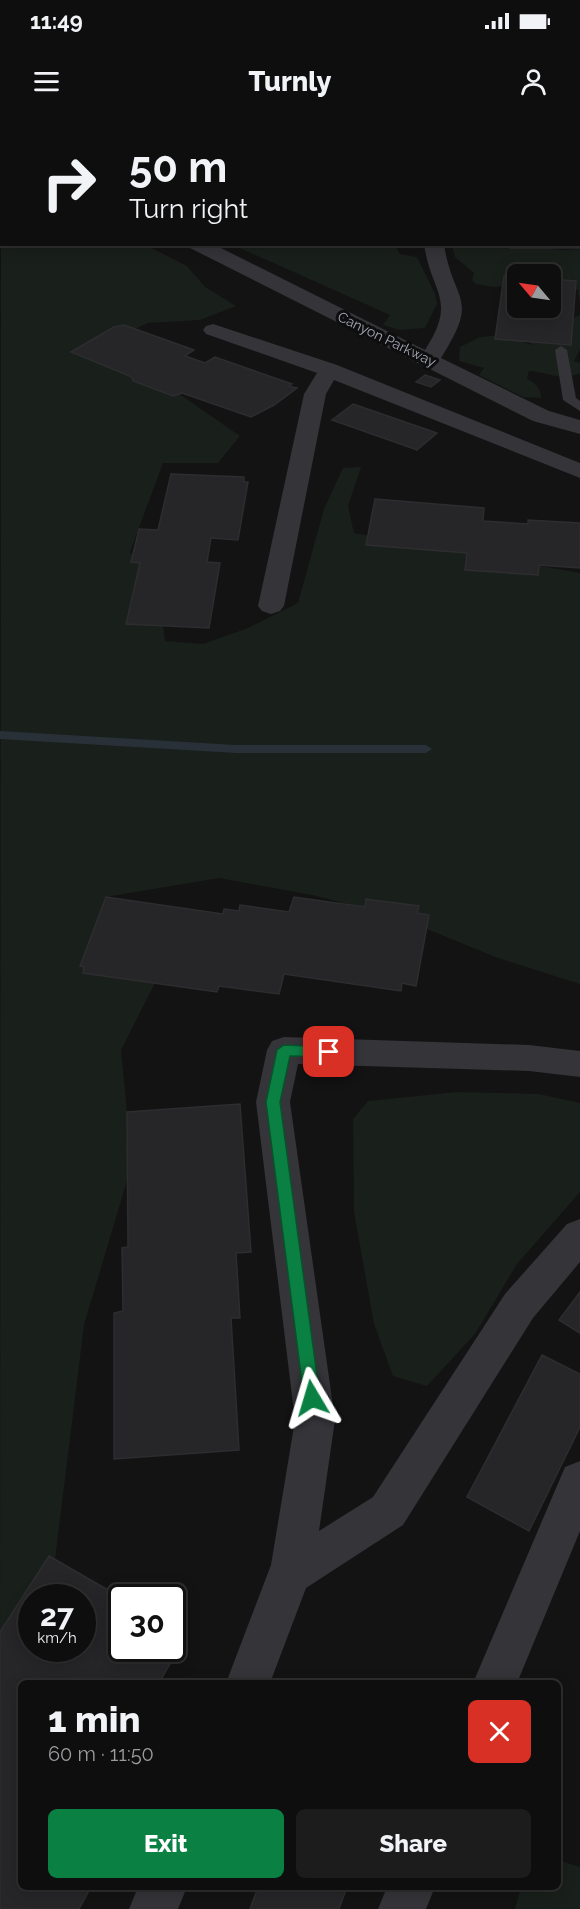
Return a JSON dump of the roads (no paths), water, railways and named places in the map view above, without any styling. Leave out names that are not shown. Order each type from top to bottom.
[{"type":"street","name":"Canyon Parkway","points":[[201,246],[541,416],[580,427]]},
{"type":"street","points":[[429,360],[446,335],[453,307],[435,255],[434,246]]},
{"type":"street","points":[[213,330],[329,370],[580,471]]},
{"type":"street","points":[[271,606],[315,394],[329,370]]},
{"type":"street","points":[[249,1680],[289,1574],[315,1420],[273,1102],[284,1050],[529,1059],[580,1064]]},
{"type":"street","points":[[289,1574],[388,1511],[519,1306],[580,1235]]},
{"type":"street","points":[[496,1680],[580,1481]]},
{"type":"street","points":[[153,1909],[162,1890]]},
{"type":"street","points":[[402,1909],[410,1890]]},
{"type":"lane","points":[[561,350],[570,400],[580,407]]},
{"type":"waterway","points":[[0,735],[236,749],[426,749]]}]
